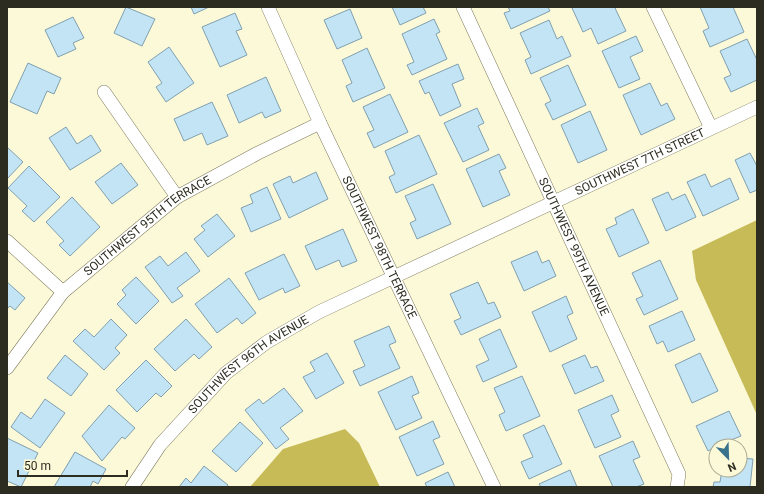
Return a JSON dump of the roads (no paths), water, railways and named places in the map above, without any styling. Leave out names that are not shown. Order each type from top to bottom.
[{"type":"street","name":"SOUTHWEST 99TH AVENUE","points":[[462,7],[554,202],[679,474],[677,487]]},
{"type":"street","points":[[653,7],[711,128]]},
{"type":"street","name":"SOUTHWEST 98TH TERRACE","points":[[270,8],[320,123],[494,487]]},
{"type":"street","points":[[104,92],[177,197]]},
{"type":"street","name":"SOUTHWEST 7TH STREET","points":[[394,278],[757,107]]},
{"type":"street","name":"SOUTHWEST 95TH TERRACE","points":[[7,368],[63,292],[177,197],[258,153],[320,123]]},
{"type":"street","points":[[7,241],[63,292]]},
{"type":"street","name":"SOUTHWEST 96TH AVENUE","points":[[132,487],[160,445],[226,373],[267,342],[306,320],[394,278]]}]
